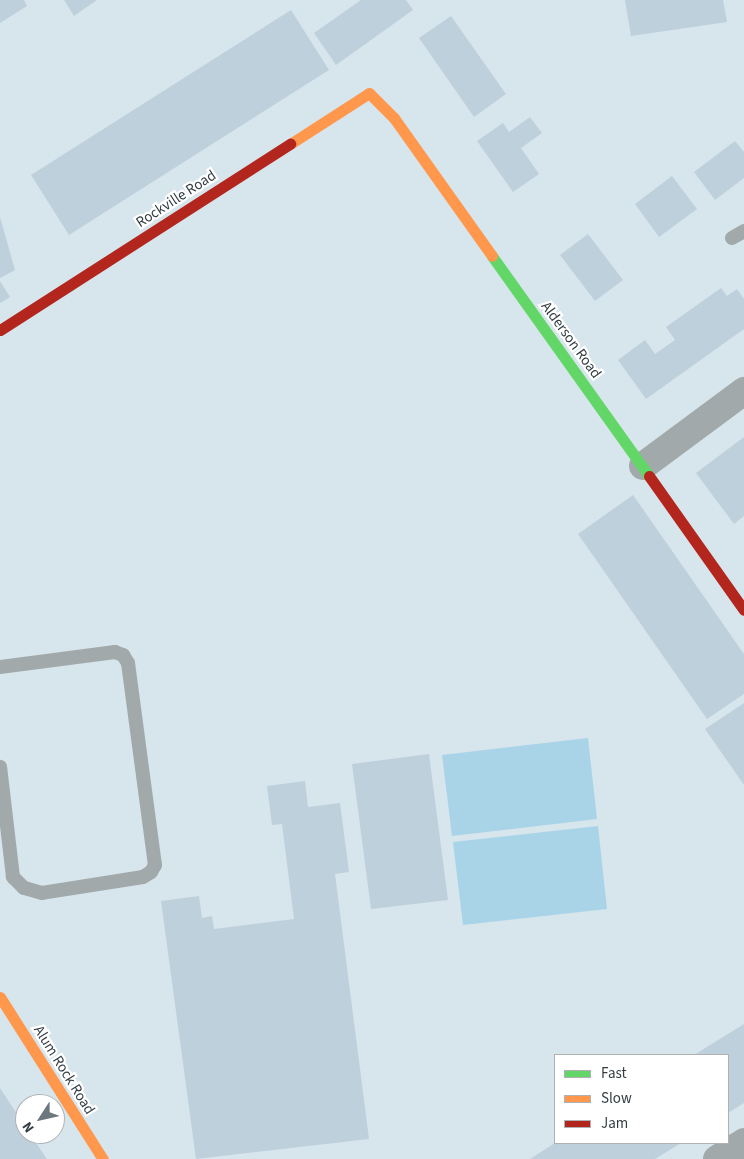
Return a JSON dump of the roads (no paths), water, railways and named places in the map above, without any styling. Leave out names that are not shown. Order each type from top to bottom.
[{"type":"street","name":"Rockville Road","points":[[0,330],[369,93]]},
{"type":"street","name":"Alderson Road","points":[[369,93],[394,118],[744,610]]},
{"type":"street","points":[[643,466],[744,392]]},
{"type":"street","name":"Alum Rock Road","points":[[0,997],[102,1159]]},
{"type":"street","points":[[717,1159],[744,1142]]},
{"type":"lane","points":[[732,238],[744,231]]},
{"type":"lane","points":[[0,668],[115,652],[123,655],[128,663],[154,865],[144,877],[42,893],[24,888],[13,878],[2,806],[0,767]]}]
